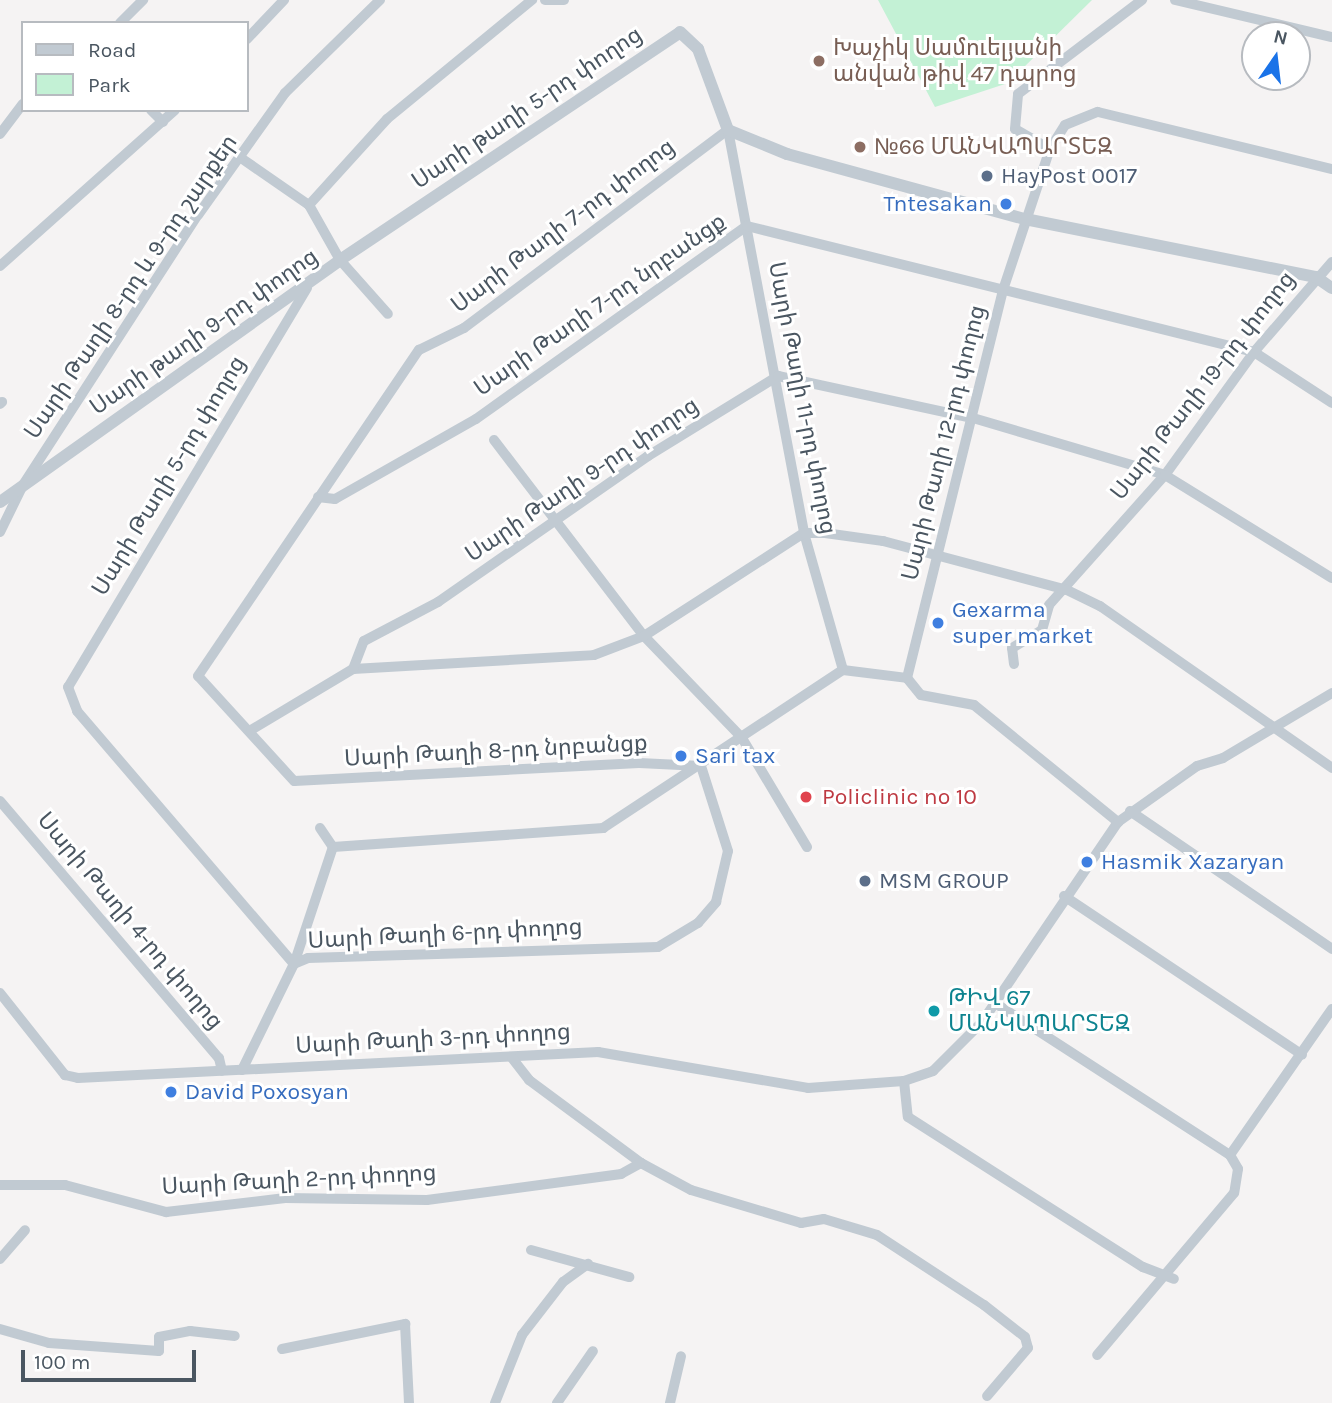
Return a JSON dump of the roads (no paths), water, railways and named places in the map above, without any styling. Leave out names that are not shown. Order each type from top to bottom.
[{"type":"street","points":[[122,21],[144,0]]},
{"type":"street","points":[[248,37],[284,0]]},
{"type":"street","name":"Սարի Թաղի 8-րդ և 9-րդ շարքեր","points":[[0,502],[23,485],[285,93],[380,0]]},
{"type":"street","points":[[309,205],[387,119],[533,0]]},
{"type":"street","points":[[545,0],[564,0]]},
{"type":"street","points":[[1050,149],[1015,129],[1018,94],[1142,0]]},
{"type":"street","points":[[1175,0],[1332,37]]},
{"type":"street","name":"Սարի թաղի 5-րդ փողոց","points":[[340,260],[672,34],[680,32],[698,49],[728,130]]},
{"type":"street","points":[[0,134],[21,107]]},
{"type":"street","points":[[153,112],[163,122]]},
{"type":"street","points":[[0,266],[173,112]]},
{"type":"street","name":"Սարի Թաղի 12-րդ փողոց","points":[[907,678],[1002,293],[1050,149],[1070,120],[1098,112],[1332,169]]},
{"type":"street","points":[[728,130],[787,154],[1025,219],[1316,277],[1332,288]]},
{"type":"street","name":"Սարի Թաղի 11-րդ փողոց","points":[[728,130],[778,376],[804,533],[843,670]]},
{"type":"street","name":"Սարի Թաղի 7-րդ փողոց","points":[[251,730],[198,676],[419,350],[464,328],[728,130]]},
{"type":"street","points":[[241,158],[309,205],[340,260],[388,314]]},
{"type":"street","name":"Սարի Թաղի 7-րդ նրբանցք","points":[[318,497],[335,499],[476,419],[747,226],[1002,293],[1254,352]]},
{"type":"street","name":"Սարի թաղի 9-րդ փողոց","points":[[23,485],[307,288],[340,260]]},
{"type":"street","name":"Սարի Թաղի 19-րդ փողոց","points":[[1014,664],[1012,648],[1042,630],[1049,606],[1067,590],[1165,475],[1254,352],[1316,277],[1332,262]]},
{"type":"street","name":"Սարի Թաղի 5-րդ փողոց","points":[[68,687],[307,288]]},
{"type":"street","points":[[1254,352],[1332,403]]},
{"type":"street","points":[[778,376],[972,418],[1165,475],[1332,578]]},
{"type":"street","name":"Սարի Թաղի 9-րդ փողոց","points":[[353,669],[364,641],[438,602],[559,519],[778,376]]},
{"type":"street","points":[[494,440],[559,519],[644,636],[742,738],[807,847]]},
{"type":"street","points":[[0,532],[23,485]]},
{"type":"street","points":[[251,730],[353,669],[594,655],[644,636],[804,533],[883,541],[1067,590],[1100,606],[1332,768]]},
{"type":"street","points":[[333,847],[603,828],[701,766],[843,670],[907,678],[921,695],[965,701],[992,715],[1118,822]]},
{"type":"street","name":"Սարի Թաղի 6-րդ փողոց","points":[[68,687],[77,711],[294,964],[308,958],[658,947],[698,923],[726,878],[728,851],[701,766]]},
{"type":"street","name":"Սարի Թաղի 3-րդ փողոց","points":[[0,993],[65,1075],[222,1072],[598,1052],[808,1088],[904,1081],[933,1072],[995,1003],[1064,896],[1118,822],[1130,811],[1269,726],[1332,693]]},
{"type":"street","name":"Սարի Թաղի 8-րդ նրբանցք","points":[[251,730],[294,781],[628,764],[701,766]]},
{"type":"street","name":"Սարի Թաղի 4-րդ փողոց","points":[[0,801],[219,1058],[222,1072]]},
{"type":"street","points":[[1130,811],[1332,949]]},
{"type":"street","points":[[320,828],[333,847]]},
{"type":"street","points":[[242,1070],[294,964],[333,847]]},
{"type":"street","points":[[1064,896],[1302,1055]]},
{"type":"street","points":[[995,1003],[1230,1155],[1239,1174],[1234,1193],[1097,1355]]},
{"type":"street","points":[[1230,1155],[1330,1017]]},
{"type":"street","points":[[512,1058],[528,1080],[641,1163],[758,1213],[801,1223],[849,1224],[920,1260],[1025,1337],[1022,1360],[987,1396]]},
{"type":"street","points":[[904,1081],[908,1118],[1162,1276],[1174,1279]]},
{"type":"street","name":"Սարի Թաղի 2-րդ փողոց","points":[[0,1185],[65,1185],[166,1212],[285,1198],[426,1200],[621,1174],[641,1163]]},
{"type":"street","points":[[0,1259],[25,1230]]},
{"type":"street","points":[[531,1250],[629,1277]]},
{"type":"street","points":[[495,1403],[522,1335],[563,1282],[588,1264]]},
{"type":"street","points":[[282,1349],[405,1324],[409,1403]]},
{"type":"street","points":[[0,1329],[49,1343],[159,1351],[159,1337],[169,1335],[235,1336]]},
{"type":"street","points":[[557,1403],[593,1352]]},
{"type":"street","points":[[670,1403],[681,1356]]},
{"type":"place","name":"Խաչիկ Սամուելյանի անվան թիվ 47 դպրոց","points":[[819,61]]},
{"type":"place","name":"№66 ՄԱՆԿԱՊԱՐՏԵԶ","points":[[860,147]]},
{"type":"place","name":"HayPost 0017","points":[[987,176]]},
{"type":"place","name":"Tntesakan","points":[[1006,204]]},
{"type":"place","name":"Gexarma super market","points":[[938,623]]},
{"type":"place","name":"Sari tax","points":[[681,756]]},
{"type":"place","name":"Policlinic no 10","points":[[806,797]]},
{"type":"place","name":"Hasmik Xazaryan","points":[[1087,862]]},
{"type":"place","name":"MSM GROUP","points":[[865,881]]},
{"type":"place","name":"ԹԻՎ 67 ՄԱՆԿԱՊԱՐՏԵԶ","points":[[934,1011]]},
{"type":"place","name":"David Poxosyan","points":[[171,1092]]}]
